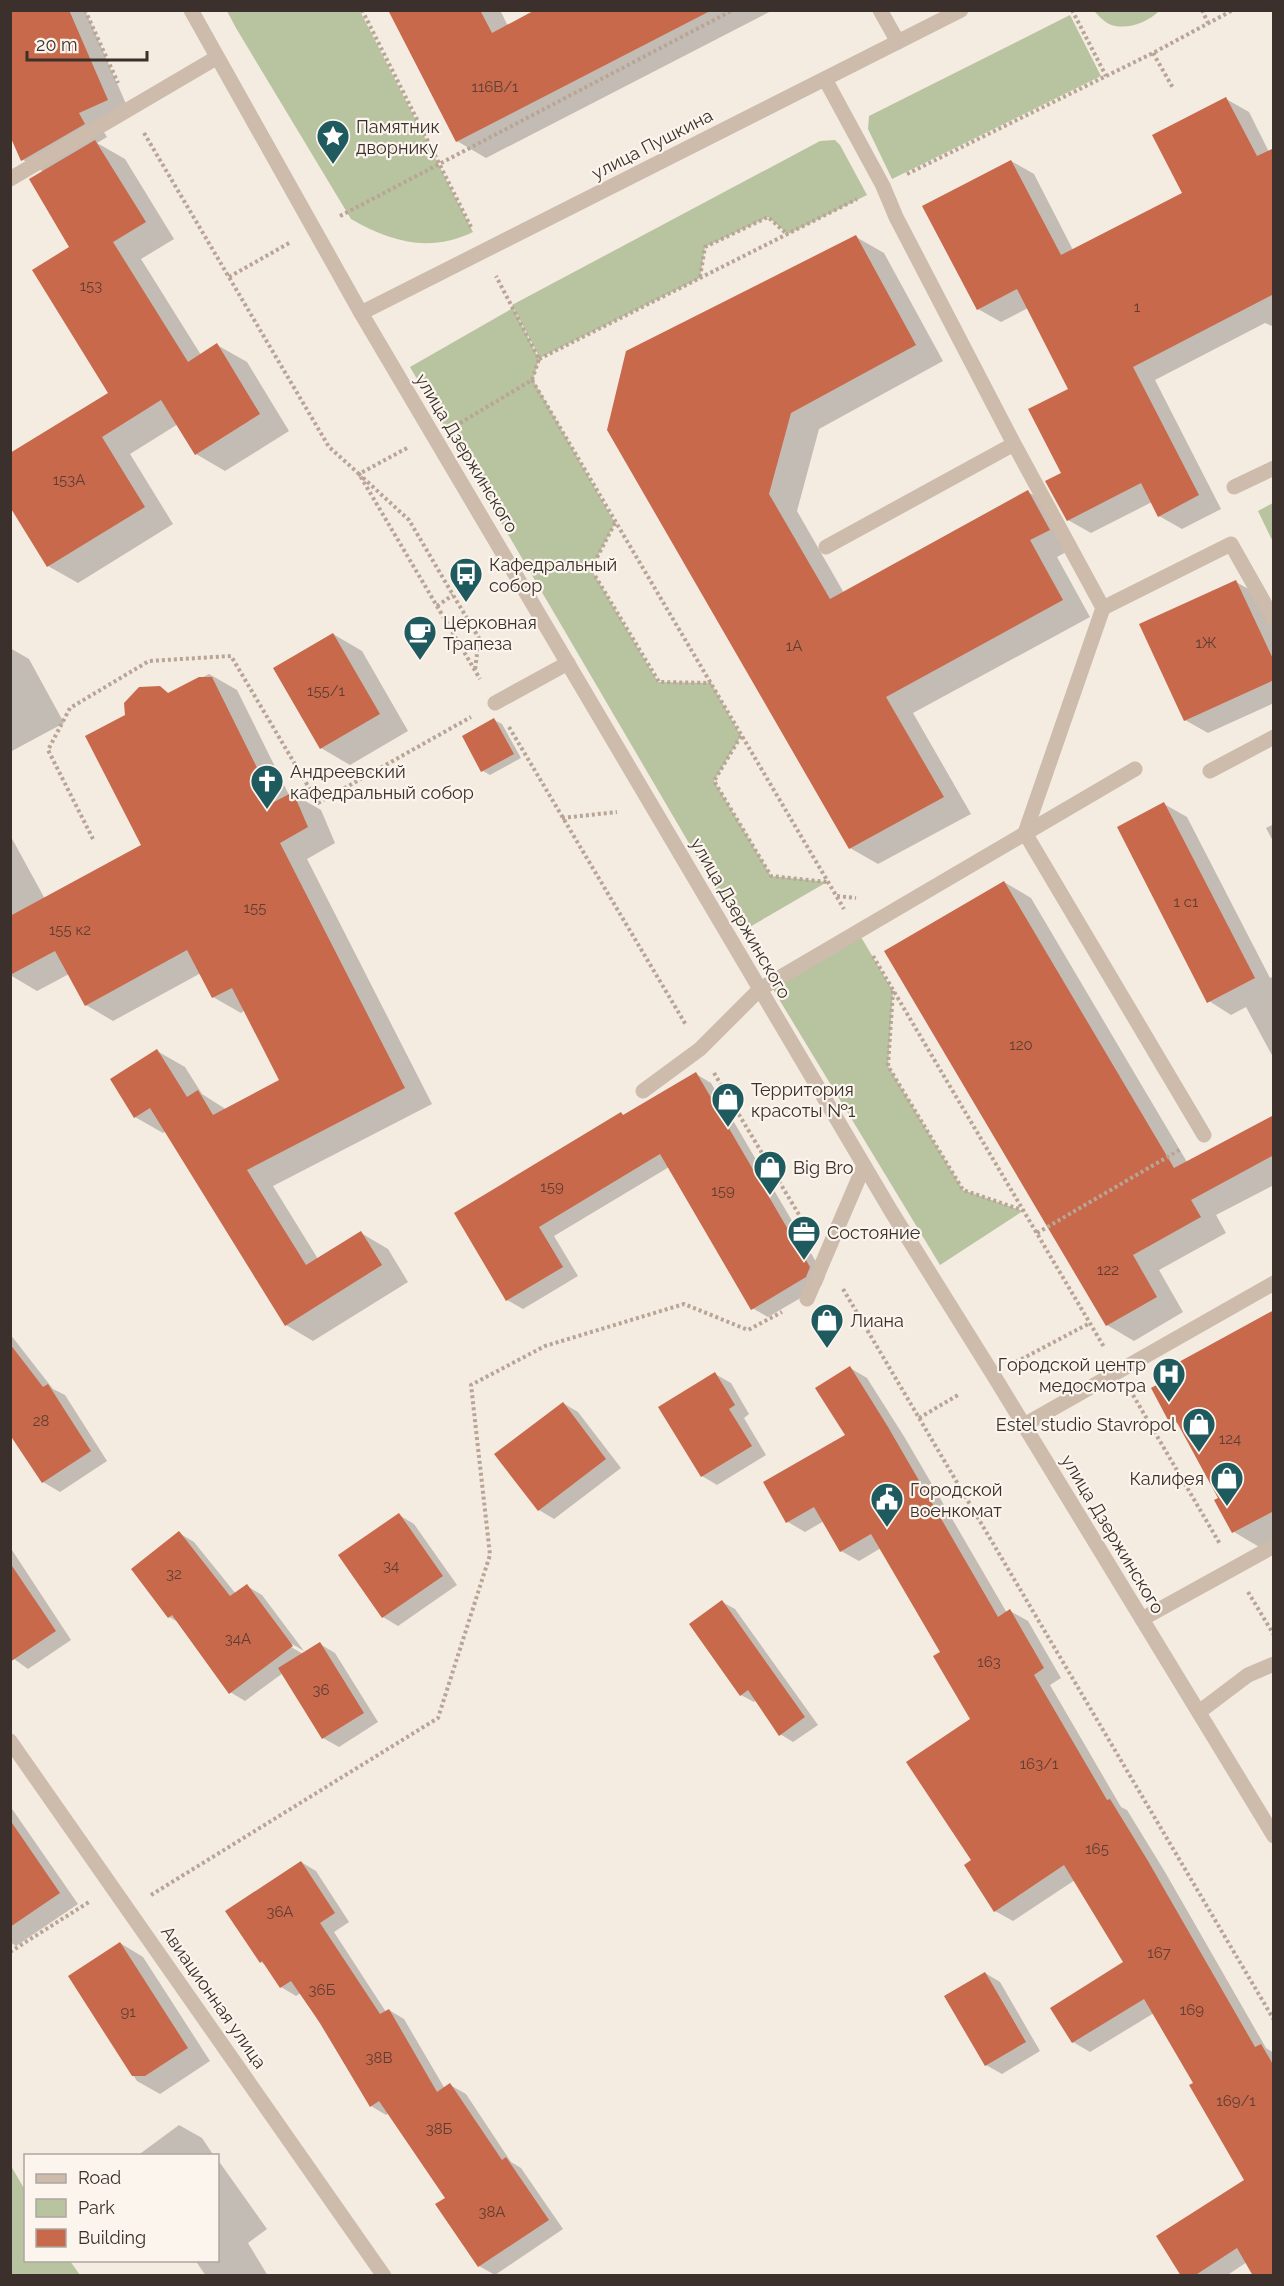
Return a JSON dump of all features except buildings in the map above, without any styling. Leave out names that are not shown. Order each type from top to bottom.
[{"type":"street","name":"улица Дзержинского","points":[[192,10],[216,58],[361,313],[864,1166],[1274,1836]]},
{"type":"street","points":[[880,10],[898,42]]},
{"type":"street","name":"улица Пушкина","points":[[361,313],[961,10]]},
{"type":"street","points":[[10,179],[216,58]]},
{"type":"street","points":[[825,79],[1014,444],[1103,608]]},
{"type":"street","points":[[826,547],[1014,444]]},
{"type":"street","points":[[1234,487],[1274,468]]},
{"type":"street","points":[[1204,1135],[1026,833],[1103,608],[1231,544],[1274,620]]},
{"type":"street","points":[[495,703],[568,663]]},
{"type":"street","points":[[1210,771],[1274,737]]},
{"type":"street","points":[[644,1091],[700,1049],[760,989],[1135,769]]},
{"type":"street","points":[[807,1299],[864,1166]]},
{"type":"street","points":[[1024,1425],[1274,1283]]},
{"type":"street","points":[[1142,1619],[1230,1562],[1274,1546]]},
{"type":"street","points":[[1199,1712],[1248,1675],[1274,1664]]},
{"type":"street","name":"Авиационная улица","points":[[10,1741],[384,2276]]},
{"type":"path","points":[[85,10],[130,109],[329,447],[409,520],[478,638],[475,670]]},
{"type":"path","points":[[362,10],[440,165],[733,10]]},
{"type":"path","points":[[1072,10],[1106,76]]},
{"type":"path","points":[[1202,10],[1209,23]]},
{"type":"path","points":[[1153,53],[1173,88]]},
{"type":"path","points":[[700,278],[705,247],[768,217],[787,234]]},
{"type":"path","points":[[532,380],[1230,1562]]},
{"type":"path","points":[[359,474],[811,1235]]},
{"type":"path","points":[[615,523],[591,569],[658,682],[711,683]]},
{"type":"path","points":[[437,606],[453,595]]},
{"type":"path","points":[[93,839],[48,750],[70,708],[149,661],[231,656],[318,804],[495,703]]},
{"type":"path","points":[[741,736],[714,780],[771,876],[827,882]]},
{"type":"path","points":[[562,818],[617,812]]},
{"type":"path","points":[[893,991],[888,1066],[963,1190],[1023,1210]]},
{"type":"path","points":[[1037,1233],[1204,1135]]},
{"type":"path","points":[[128,1909],[438,1718],[490,1555],[471,1385],[545,1346],[684,1304],[748,1330],[839,1282],[1274,2020]]},
{"type":"path","points":[[1090,1323],[1108,1353]]},
{"type":"path","points":[[1008,1367],[1090,1323]]},
{"type":"path","points":[[1131,1394],[1274,1635]]},
{"type":"path","points":[[919,1418],[958,1395]]},
{"type":"path","points":[[10,1952],[113,1887]]},
{"type":"green space","points":[[227,11],[360,11],[473,232],[441,242],[411,242],[381,234],[351,219]]},
{"type":"green space","points":[[1094,11],[1159,11],[1142,22],[1122,27],[1109,24]]},
{"type":"green space","points":[[1070,15],[1101,76],[892,179],[868,129],[869,116]]},
{"type":"green space","points":[[835,140],[840,145],[867,195],[788,234],[768,217],[705,247],[700,278],[540,358],[512,305],[820,141]]},
{"type":"green space","points":[[513,308],[539,359],[533,380],[615,523],[591,569],[658,682],[711,683],[741,736],[714,781],[771,876],[827,882],[741,932],[410,367]]},
{"type":"green space","points":[[1273,503],[1273,542],[1258,511]]},
{"type":"green space","points":[[858,932],[893,991],[888,1066],[963,1190],[1023,1211],[940,1265],[771,986]]},
{"type":"green space","points":[[11,2166],[24,2188],[24,2262],[71,2262],[80,2275],[11,2275]]},
{"type":"place","name":"Памятник дворнику","points":[[333,165]]},
{"type":"place","name":"Кафедральный собор","points":[[466,603]]},
{"type":"place","name":"Церковная Трапеза","points":[[420,661]]},
{"type":"place","name":"Андреевский кафедральный собор","points":[[267,810]]},
{"type":"place","name":"Территория красоты №1","points":[[728,1128]]},
{"type":"place","name":"Big Bro","points":[[770,1196]]},
{"type":"place","name":"Состояние","points":[[804,1261]]},
{"type":"place","name":"Лиана","points":[[827,1349]]},
{"type":"place","name":"Городской центр медосмотра","points":[[1169,1403]]},
{"type":"place","name":"Estel studio Stavropol","points":[[1199,1453]]},
{"type":"place","name":"Калифея","points":[[1227,1507]]},
{"type":"place","name":"Городской военкомат","points":[[887,1528]]}]
